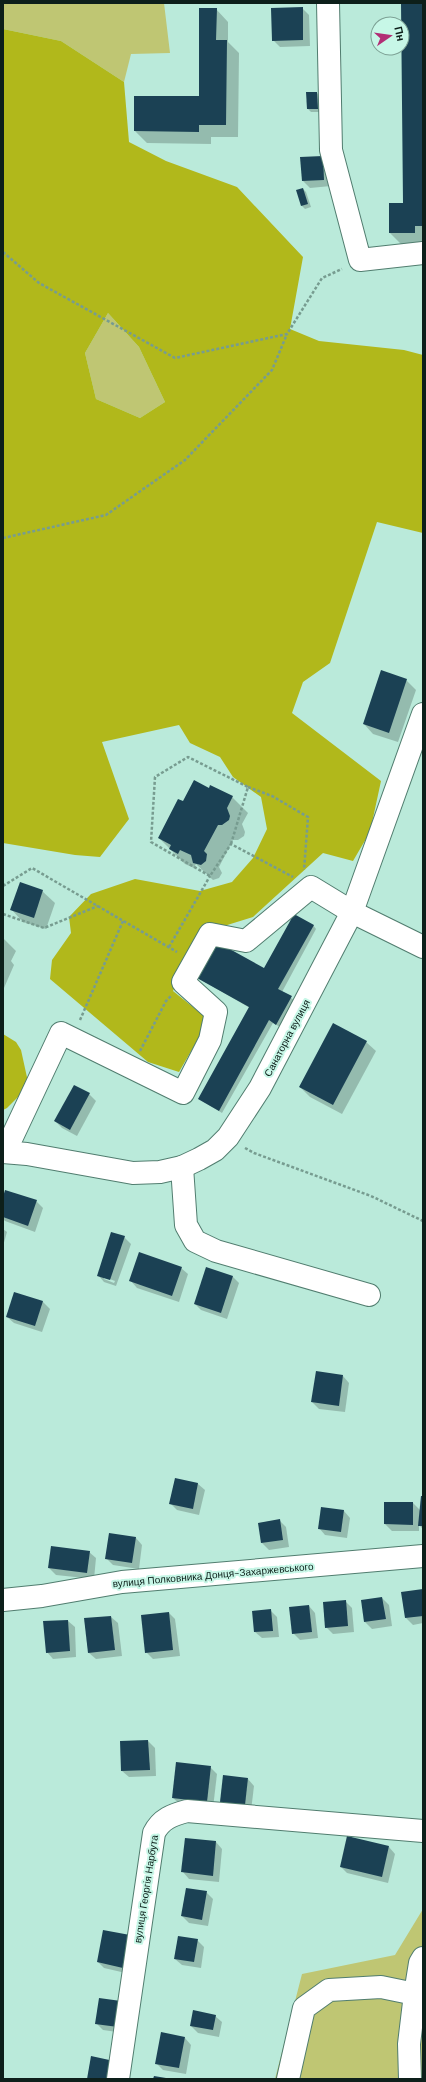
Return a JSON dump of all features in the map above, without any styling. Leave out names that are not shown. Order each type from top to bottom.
[{"type":"street","points":[[328,3],[331,150],[360,260],[423,253]]},
{"type":"street","name":"Санаторна вулиця","points":[[4,1152],[133,1173],[160,1172],[182,1167],[215,1150],[228,1137],[260,1088],[352,912],[423,714]]},
{"type":"street","points":[[4,1152],[61,1034],[183,1093],[210,1040],[216,1012],[183,982],[210,934],[246,941],[307,885],[352,912],[423,947]]},
{"type":"street","points":[[182,1167],[186,1226],[195,1242],[216,1251],[369,1295]]},
{"type":"street","name":"вулиця Полковника Донця-Захаржевського","points":[[3,1600],[42,1596],[122,1582],[423,1556]]},
{"type":"street","name":"вулиця Георгія Нарбута","points":[[118,2079],[154,1833],[159,1824],[172,1815],[187,1811],[423,1831]]},
{"type":"street","points":[[410,2079],[409,2044],[419,1994],[420,1964],[423,1958]]},
{"type":"street","points":[[288,2079],[304,2008],[329,1990],[381,1987],[419,1994]]},
{"type":"path","points":[[3,252],[39,283],[175,358],[287,334]]},
{"type":"path","points":[[3,538],[106,516],[185,460],[272,370],[287,334],[322,278],[360,260]]},
{"type":"path","points":[[210,876],[151,842],[155,777],[188,757],[248,787],[272,796],[308,817],[307,885],[231,844]]},
{"type":"path","points":[[169,947],[210,876],[231,844],[248,787]]},
{"type":"path","points":[[3,886],[32,868],[194,962]]},
{"type":"path","points":[[3,914],[44,928],[98,906]]},
{"type":"path","points":[[72,1039],[123,921]]},
{"type":"path","points":[[132,1068],[166,1001],[183,982]]},
{"type":"path","points":[[228,1137],[254,1153],[371,1196],[423,1221]]},
{"type":"green space","points":[[3,3],[164,3],[170,53],[131,54],[124,82],[61,41],[3,29]]},
{"type":"green space","points":[[108,313],[139,347],[165,402],[140,418],[96,399],[85,353]]},
{"type":"green space","points":[[423,1909],[423,2079],[275,2079],[302,1974],[395,1955]]},
{"type":"shaded area","points":[[3,29],[61,41],[124,82],[129,142],[166,161],[237,187],[303,257],[290,329],[319,341],[404,350],[423,355],[423,533],[377,522],[330,663],[303,682],[292,713],[381,781],[370,832],[353,861],[323,853],[253,917],[208,931],[193,943],[173,991],[209,1020],[179,1072],[148,1062],[50,979],[52,960],[71,933],[69,917],[91,894],[135,879],[200,891],[232,882],[253,858],[267,829],[261,797],[233,777],[220,757],[190,743],[179,725],[102,742],[129,819],[100,857],[75,855],[3,843]],"holes":[[[108,313],[139,347],[165,402],[140,418],[96,399],[85,353]]]},
{"type":"shaded area","points":[[3,1034],[16,1042],[21,1050],[28,1082],[25,1090],[7,1108],[3,1110]]},
{"type":"building","points":[[401,3],[423,3],[423,226],[415,226],[415,233],[389,233],[389,203],[403,203],[402,56],[410,56],[410,16],[401,16]]},
{"type":"building","points":[[303,7],[303,40],[272,41],[271,8]]},
{"type":"building","points":[[199,8],[217,8],[216,40],[227,40],[226,125],[199,125],[199,132],[134,131],[134,96],[199,96]]},
{"type":"building","points":[[306,92],[317,92],[318,109],[307,109]]},
{"type":"building","points":[[323,156],[324,180],[302,181],[300,157]]},
{"type":"building","points":[[303,188],[308,204],[301,206],[296,190]]},
{"type":"building","points":[[381,670],[407,679],[389,733],[363,724]]},
{"type":"building","points":[[194,780],[209,788],[210,785],[233,796],[227,808],[230,816],[229,820],[222,825],[218,825],[204,851],[207,854],[206,861],[201,865],[193,863],[191,855],[180,850],[178,854],[169,849],[171,845],[158,838],[178,799],[183,801]]},
{"type":"building","points":[[20,882],[43,890],[34,918],[10,910]]},
{"type":"building","points":[[294,914],[314,925],[278,989],[292,996],[276,1025],[269,1020],[219,1111],[198,1099],[249,1007],[197,978],[217,942],[264,968]]},
{"type":"building","points":[[333,1023],[367,1041],[333,1105],[299,1087]]},
{"type":"building","points":[[74,1085],[90,1093],[70,1130],[54,1121]]},
{"type":"building","points":[[5,1190],[37,1200],[28,1226],[3,1217],[3,1197]]},
{"type":"building","points":[[111,1232],[125,1236],[110,1280],[97,1276]]},
{"type":"building","points":[[139,1252],[182,1267],[172,1296],[129,1281]]},
{"type":"building","points":[[206,1267],[233,1276],[221,1313],[194,1304]]},
{"type":"building","points":[[14,1292],[43,1301],[35,1326],[6,1317]]},
{"type":"building","points":[[316,1371],[343,1375],[339,1406],[311,1402]]},
{"type":"building","points":[[175,1478],[198,1483],[193,1509],[169,1504]]},
{"type":"building","points":[[421,1496],[423,1496],[423,1526],[418,1526]]},
{"type":"building","points":[[384,1502],[413,1502],[413,1525],[384,1524]]},
{"type":"building","points":[[321,1507],[344,1510],[341,1532],[318,1529]]},
{"type":"building","points":[[280,1519],[283,1540],[261,1543],[258,1523]]},
{"type":"building","points":[[109,1533],[136,1537],[132,1563],[105,1559]]},
{"type":"building","points":[[51,1546],[90,1551],[87,1573],[48,1568]]},
{"type":"building","points":[[423,1589],[423,1616],[405,1618],[401,1592]]},
{"type":"building","points":[[382,1597],[386,1619],[364,1622],[361,1600]]},
{"type":"building","points":[[346,1600],[348,1626],[325,1628],[323,1602]]},
{"type":"building","points":[[309,1605],[312,1632],[292,1634],[289,1607]]},
{"type":"building","points":[[271,1609],[273,1631],[254,1632],[252,1611]]},
{"type":"building","points":[[169,1612],[173,1650],[145,1653],[141,1615]]},
{"type":"building","points":[[111,1616],[115,1650],[88,1653],[84,1618]]},
{"type":"building","points":[[68,1620],[70,1651],[46,1653],[43,1621]]},
{"type":"building","points":[[148,1740],[150,1770],[121,1771],[120,1741]]},
{"type":"building","points":[[176,1762],[211,1766],[207,1802],[172,1798]]},
{"type":"building","points":[[223,1775],[248,1778],[245,1805],[220,1802]]},
{"type":"building","points":[[347,1836],[389,1846],[382,1877],[340,1867]]},
{"type":"building","points":[[185,1838],[216,1841],[213,1876],[181,1872]]},
{"type":"building","points":[[186,1888],[207,1891],[202,1920],[181,1916]]},
{"type":"building","points":[[103,1930],[130,1935],[123,1968],[97,1962]]},
{"type":"building","points":[[178,1936],[198,1939],[194,1962],[174,1959]]},
{"type":"building","points":[[99,1998],[121,2001],[118,2027],[95,2024]]},
{"type":"building","points":[[193,2010],[216,2015],[213,2030],[190,2026]]},
{"type":"building","points":[[161,2032],[185,2037],[179,2068],[155,2064]]},
{"type":"building","points":[[91,2056],[114,2061],[111,2079],[87,2079]]},
{"type":"building","points":[[154,2076],[166,2078],[166,2079],[153,2079]]}]
